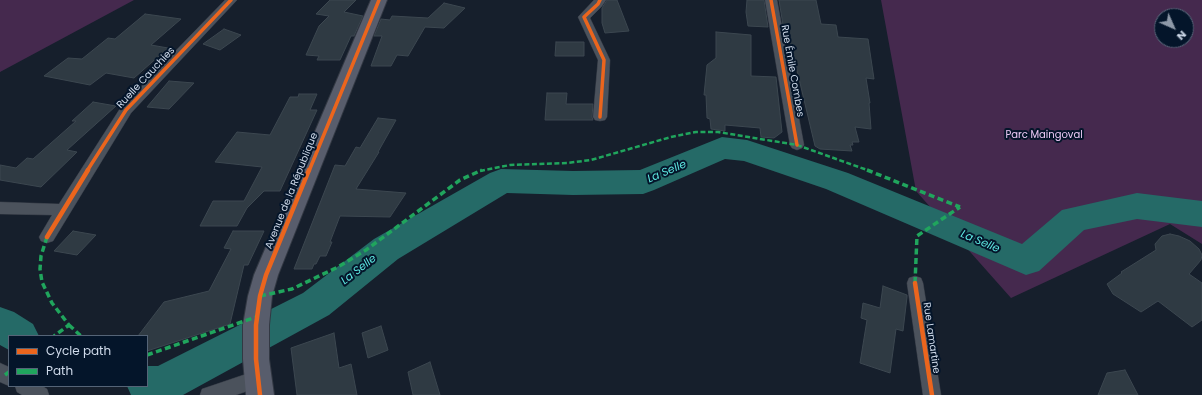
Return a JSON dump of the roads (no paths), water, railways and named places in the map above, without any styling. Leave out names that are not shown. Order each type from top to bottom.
[{"type":"main road","name":"Avenue de la République","points":[[258,378],[255,333],[258,308],[266,275],[379,0]]},
{"type":"street","name":"Ruelle Cauchies","points":[[47,237],[126,110],[231,0]]},
{"type":"street","points":[[600,0],[598,4],[584,17],[604,60],[600,117]]},
{"type":"street","name":"Rue Émile Combes","points":[[771,0],[797,145]]},
{"type":"street","points":[[0,208],[63,210]]},
{"type":"street","name":"Rue Lamartine","points":[[915,283],[932,395]]},
{"type":"street","points":[[209,395],[258,378]]},
{"type":"street","points":[[26,387],[40,395]]},
{"type":"waterway","name":"La Selle","points":[[148,385],[162,385],[316,304],[386,249],[501,181],[573,183],[643,182],[722,148],[747,151],[837,181],[1026,261],[1074,219],[1137,206],[1202,214]]},
{"type":"waterway","name":"La Selle","points":[[0,324],[17,335]]},
{"type":"park label","name":"Parc Maingoval","points":[[1044,135]]}]
